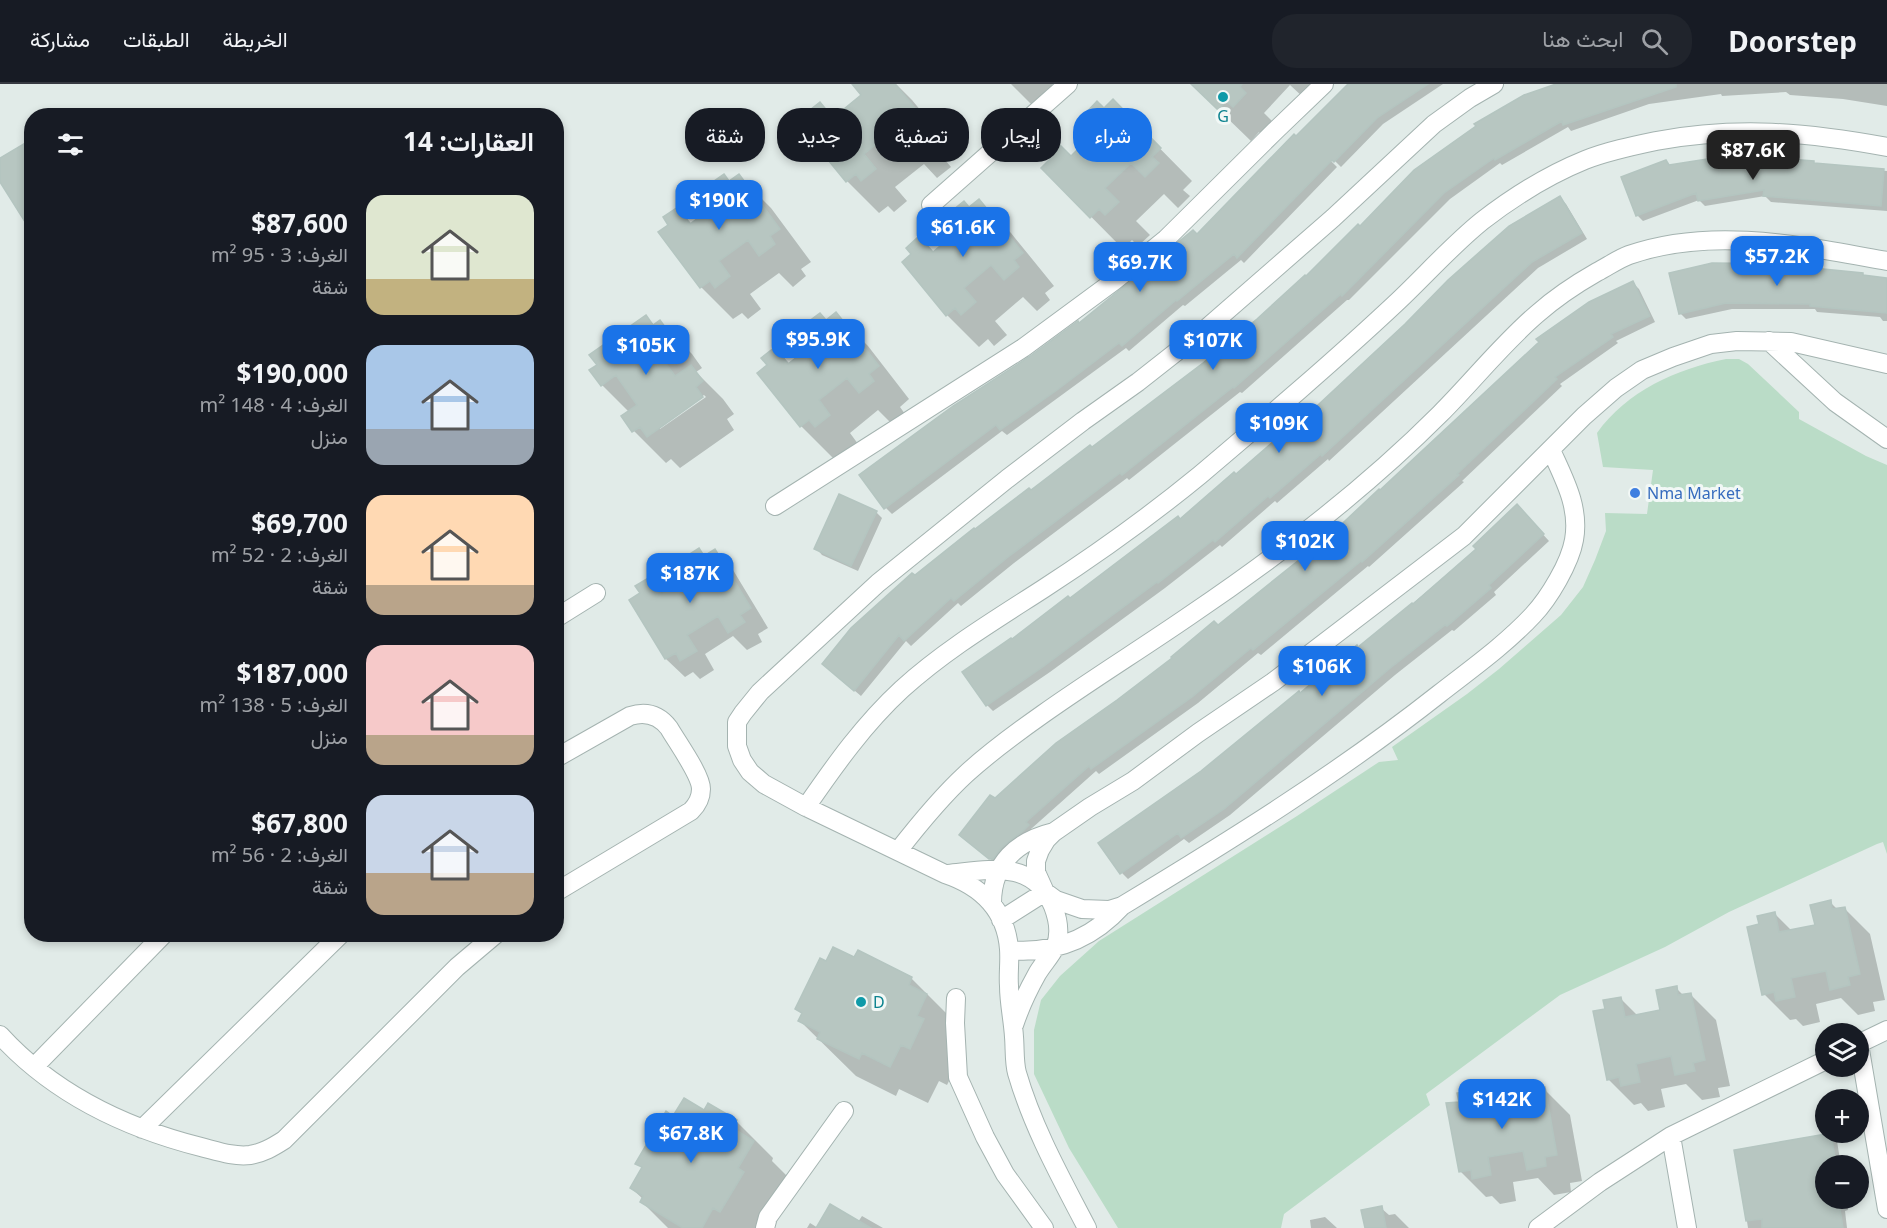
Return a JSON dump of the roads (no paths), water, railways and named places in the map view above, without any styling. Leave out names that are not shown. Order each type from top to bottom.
[{"type":"street","points":[[931,205],[1068,84]]},
{"type":"street","points":[[775,506],[1023,348],[1114,282],[1166,239],[1324,84]]},
{"type":"street","points":[[1087,1228],[1029,1110],[1016,1070],[1007,934],[992,903],[959,878],[945,874],[806,807],[764,784],[750,771],[739,753],[737,722],[760,692],[878,583],[1007,479],[1208,327],[1308,241],[1434,124],[1494,84]]},
{"type":"street","points":[[806,807],[841,756],[870,721],[902,689],[937,660],[1053,582],[1193,480],[1330,363],[1481,222],[1546,178],[1586,160],[1626,147],[1713,133],[1762,131],[1838,138],[1887,147]]},
{"type":"street","points":[[898,851],[929,811],[966,774],[1007,740],[1277,554],[1370,479],[1440,414],[1538,313],[1583,280],[1627,255],[1680,243],[1750,240],[1795,244],[1887,261]]},
{"type":"street","points":[[1014,1027],[1030,985],[1055,948],[1058,935],[1058,924],[1051,901],[1036,872],[1036,861],[1046,840],[1054,832],[1134,781],[1198,733],[1273,682],[1464,536],[1608,395],[1642,370],[1672,357],[1711,344],[1737,341],[1791,342],[1887,364]]},
{"type":"street","points":[[1769,341],[1835,402],[1887,439]]},
{"type":"street","points":[[945,874],[1000,869],[1013,871],[1025,875],[1056,900],[1082,909],[1109,910],[1122,906],[1254,826],[1324,779],[1402,724],[1500,645],[1534,614],[1556,583],[1574,542],[1576,518],[1571,495],[1551,450]]},
{"type":"street","points":[[564,613],[596,593]]},
{"type":"street","points":[[564,753],[630,716],[639,713],[648,714],[664,721],[669,728],[697,776],[701,791],[700,799],[691,811],[564,887]]},
{"type":"street","points":[[992,903],[992,892],[1000,869],[1010,855],[1022,844],[1037,836],[1054,832]]},
{"type":"street","points":[[1001,920],[1045,892]]},
{"type":"street","points":[[1009,950],[1033,951],[1055,948],[1072,942],[1093,932],[1112,918],[1122,906]]},
{"type":"street","points":[[34,1066],[156,942]]},
{"type":"street","points":[[142,1129],[333,942]]},
{"type":"street","points":[[0,1035],[34,1066],[86,1102],[142,1129],[174,1140],[237,1155],[261,1152],[273,1148],[284,1140],[457,967],[487,942]]},
{"type":"street","points":[[956,998],[958,1077],[985,1137],[1005,1174],[1044,1228]]},
{"type":"street","points":[[1869,1039],[1887,1030]]},
{"type":"street","points":[[1538,1228],[1600,1182],[1671,1136],[1815,1065]]},
{"type":"street","points":[[1865,1077],[1887,1209]]},
{"type":"street","points":[[765,1228],[768,1216],[844,1111]]},
{"type":"street","points":[[1671,1136],[1687,1228]]},
{"type":"place","name":"G","points":[[1223,97]]},
{"type":"place","name":"Nma Market","points":[[1635,493]]},
{"type":"place","name":"D","points":[[861,1002]]}]
